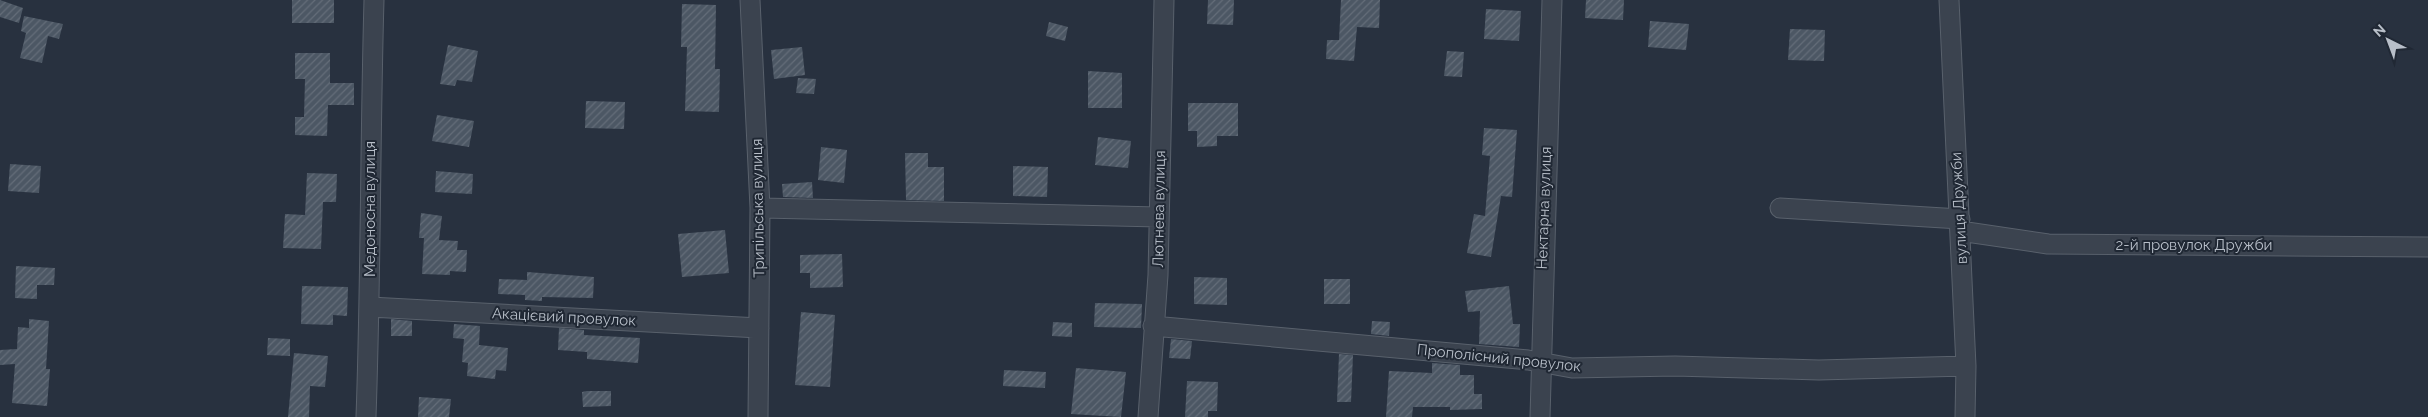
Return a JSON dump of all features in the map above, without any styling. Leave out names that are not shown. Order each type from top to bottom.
[{"type":"street","name":"Медоносна вулиця","points":[[366,417],[370,307],[370,123],[374,0]]},
{"type":"street","name":"Трипільська вулиця","points":[[750,0],[760,208],[758,417]]},
{"type":"street","name":"Лютнева вулиця","points":[[1148,417],[1158,275],[1164,0]]},
{"type":"street","name":"Нектарна вулиця","points":[[1540,417],[1552,0]]},
{"type":"street","name":"вулиця Дружби","points":[[1949,0],[1966,366],[1965,417]]},
{"type":"street","points":[[760,208],[1159,217]]},
{"type":"street","name":"2-й провулок Дружби","points":[[1780,208],[1960,225],[2048,244],[2428,247]]},
{"type":"street","name":"Акацієвий провулок","points":[[370,307],[759,328]]},
{"type":"street","name":"Прополісний провулок","points":[[1153,326],[1528,360],[1541,364],[1572,368],[1676,366],[1819,370],[1966,366]]},
{"type":"building","points":[[0,0],[23,8],[19,23],[0,17]]},
{"type":"building","points":[[292,0],[334,0],[334,23],[292,23]]},
{"type":"building","points":[[1208,0],[1234,0],[1233,25],[1207,24]]},
{"type":"building","points":[[1341,0],[1380,0],[1379,28],[1357,27],[1354,61],[1326,59],[1327,40],[1339,40]]},
{"type":"building","points":[[1586,0],[1624,0],[1623,20],[1585,18]]},
{"type":"building","points":[[682,4],[716,5],[715,69],[720,69],[719,112],[685,111],[687,47],[681,47]]},
{"type":"building","points":[[1486,9],[1521,11],[1519,41],[1484,39]]},
{"type":"building","points":[[24,16],[63,24],[59,39],[48,36],[42,63],[20,58],[26,33],[21,31]]},
{"type":"building","points":[[1650,21],[1689,24],[1686,50],[1648,47]]},
{"type":"building","points":[[1049,22],[1068,27],[1065,41],[1046,36]]},
{"type":"building","points":[[1790,29],[1825,30],[1824,61],[1788,60]]},
{"type":"building","points":[[448,45],[478,51],[472,82],[457,80],[455,86],[440,84]]},
{"type":"building","points":[[802,47],[805,75],[774,79],[771,50]]},
{"type":"building","points":[[1447,51],[1464,52],[1462,77],[1444,76]]},
{"type":"building","points":[[295,53],[330,53],[330,83],[354,83],[354,105],[328,105],[327,136],[295,135],[295,117],[304,117],[305,79],[295,79]]},
{"type":"building","points":[[1088,71],[1122,73],[1122,108],[1088,108]]},
{"type":"building","points":[[798,78],[816,79],[814,94],[796,93]]},
{"type":"building","points":[[586,101],[625,102],[624,129],[585,128]]},
{"type":"building","points":[[1188,103],[1238,103],[1238,136],[1217,136],[1217,146],[1197,147],[1197,131],[1188,131]]},
{"type":"building","points":[[437,115],[474,121],[469,147],[432,141]]},
{"type":"building","points":[[1484,128],[1517,130],[1512,197],[1501,196],[1491,257],[1467,253],[1474,214],[1485,216],[1490,156],[1482,155]]},
{"type":"building","points":[[1098,137],[1131,141],[1128,168],[1095,165]]},
{"type":"building","points":[[821,147],[847,150],[844,183],[818,180]]},
{"type":"building","points":[[905,153],[928,153],[928,167],[944,167],[944,201],[906,200]]},
{"type":"building","points":[[10,164],[41,166],[39,193],[8,191]]},
{"type":"building","points":[[1013,166],[1048,167],[1047,197],[1013,196]]},
{"type":"building","points":[[436,171],[473,174],[472,194],[435,192]]},
{"type":"building","points":[[307,173],[337,174],[336,202],[323,202],[321,249],[283,248],[285,214],[305,215]]},
{"type":"building","points":[[812,182],[813,198],[783,197],[782,184]]},
{"type":"building","points":[[421,213],[442,216],[439,240],[458,241],[457,250],[467,250],[466,272],[450,271],[450,275],[422,274],[424,238],[419,238]]},
{"type":"building","points":[[725,230],[729,273],[682,277],[678,234]]},
{"type":"building","points":[[842,254],[843,287],[810,288],[810,273],[800,273],[800,255]]},
{"type":"building","points":[[16,266],[55,268],[54,285],[37,285],[37,299],[15,298]]},
{"type":"building","points":[[527,272],[594,277],[593,298],[542,297],[542,301],[525,300],[525,295],[498,294],[499,279],[527,280]]},
{"type":"building","points":[[1194,277],[1227,278],[1227,305],[1194,304]]},
{"type":"building","points":[[1324,279],[1350,279],[1350,304],[1324,304]]},
{"type":"building","points":[[302,286],[348,287],[347,316],[333,315],[333,325],[301,324]]},
{"type":"building","points":[[1509,286],[1513,324],[1520,324],[1519,347],[1479,344],[1480,311],[1468,312],[1465,291]]},
{"type":"building","points":[[1095,303],[1142,304],[1141,328],[1094,327]]},
{"type":"building","points":[[801,312],[835,315],[830,387],[795,385]]},
{"type":"building","points":[[29,319],[49,321],[46,369],[50,369],[47,406],[12,403],[15,364],[0,365],[0,350],[17,349],[18,327],[29,328]]},
{"type":"building","points":[[391,319],[412,321],[412,336],[391,336]]},
{"type":"building","points":[[1372,321],[1390,322],[1389,336],[1371,334]]},
{"type":"building","points":[[1053,322],[1072,323],[1072,337],[1052,336]]},
{"type":"building","points":[[454,324],[480,326],[479,345],[508,348],[506,371],[496,370],[495,379],[467,376],[468,363],[462,362],[464,339],[453,338]]},
{"type":"building","points":[[559,328],[584,330],[584,335],[640,338],[638,363],[587,359],[587,352],[558,350]]},
{"type":"building","points":[[268,338],[290,339],[290,356],[267,355]]},
{"type":"building","points":[[1171,339],[1192,341],[1190,359],[1169,358]]},
{"type":"building","points":[[294,353],[328,356],[325,387],[310,386],[309,417],[288,417]]},
{"type":"building","points":[[1339,354],[1353,355],[1351,402],[1337,402]]},
{"type":"building","points":[[1432,363],[1460,365],[1460,375],[1474,375],[1474,394],[1482,394],[1482,409],[1450,410],[1450,407],[1413,407],[1412,417],[1386,417],[1389,371],[1432,373]]},
{"type":"building","points":[[1076,368],[1126,372],[1121,417],[1071,414]]},
{"type":"building","points":[[1004,370],[1046,372],[1045,388],[1003,386]]},
{"type":"building","points":[[1187,381],[1218,382],[1217,411],[1208,411],[1208,417],[1185,417]]},
{"type":"building","points":[[611,391],[611,406],[583,407],[582,392]]},
{"type":"building","points":[[419,397],[451,399],[449,417],[418,417]]}]
